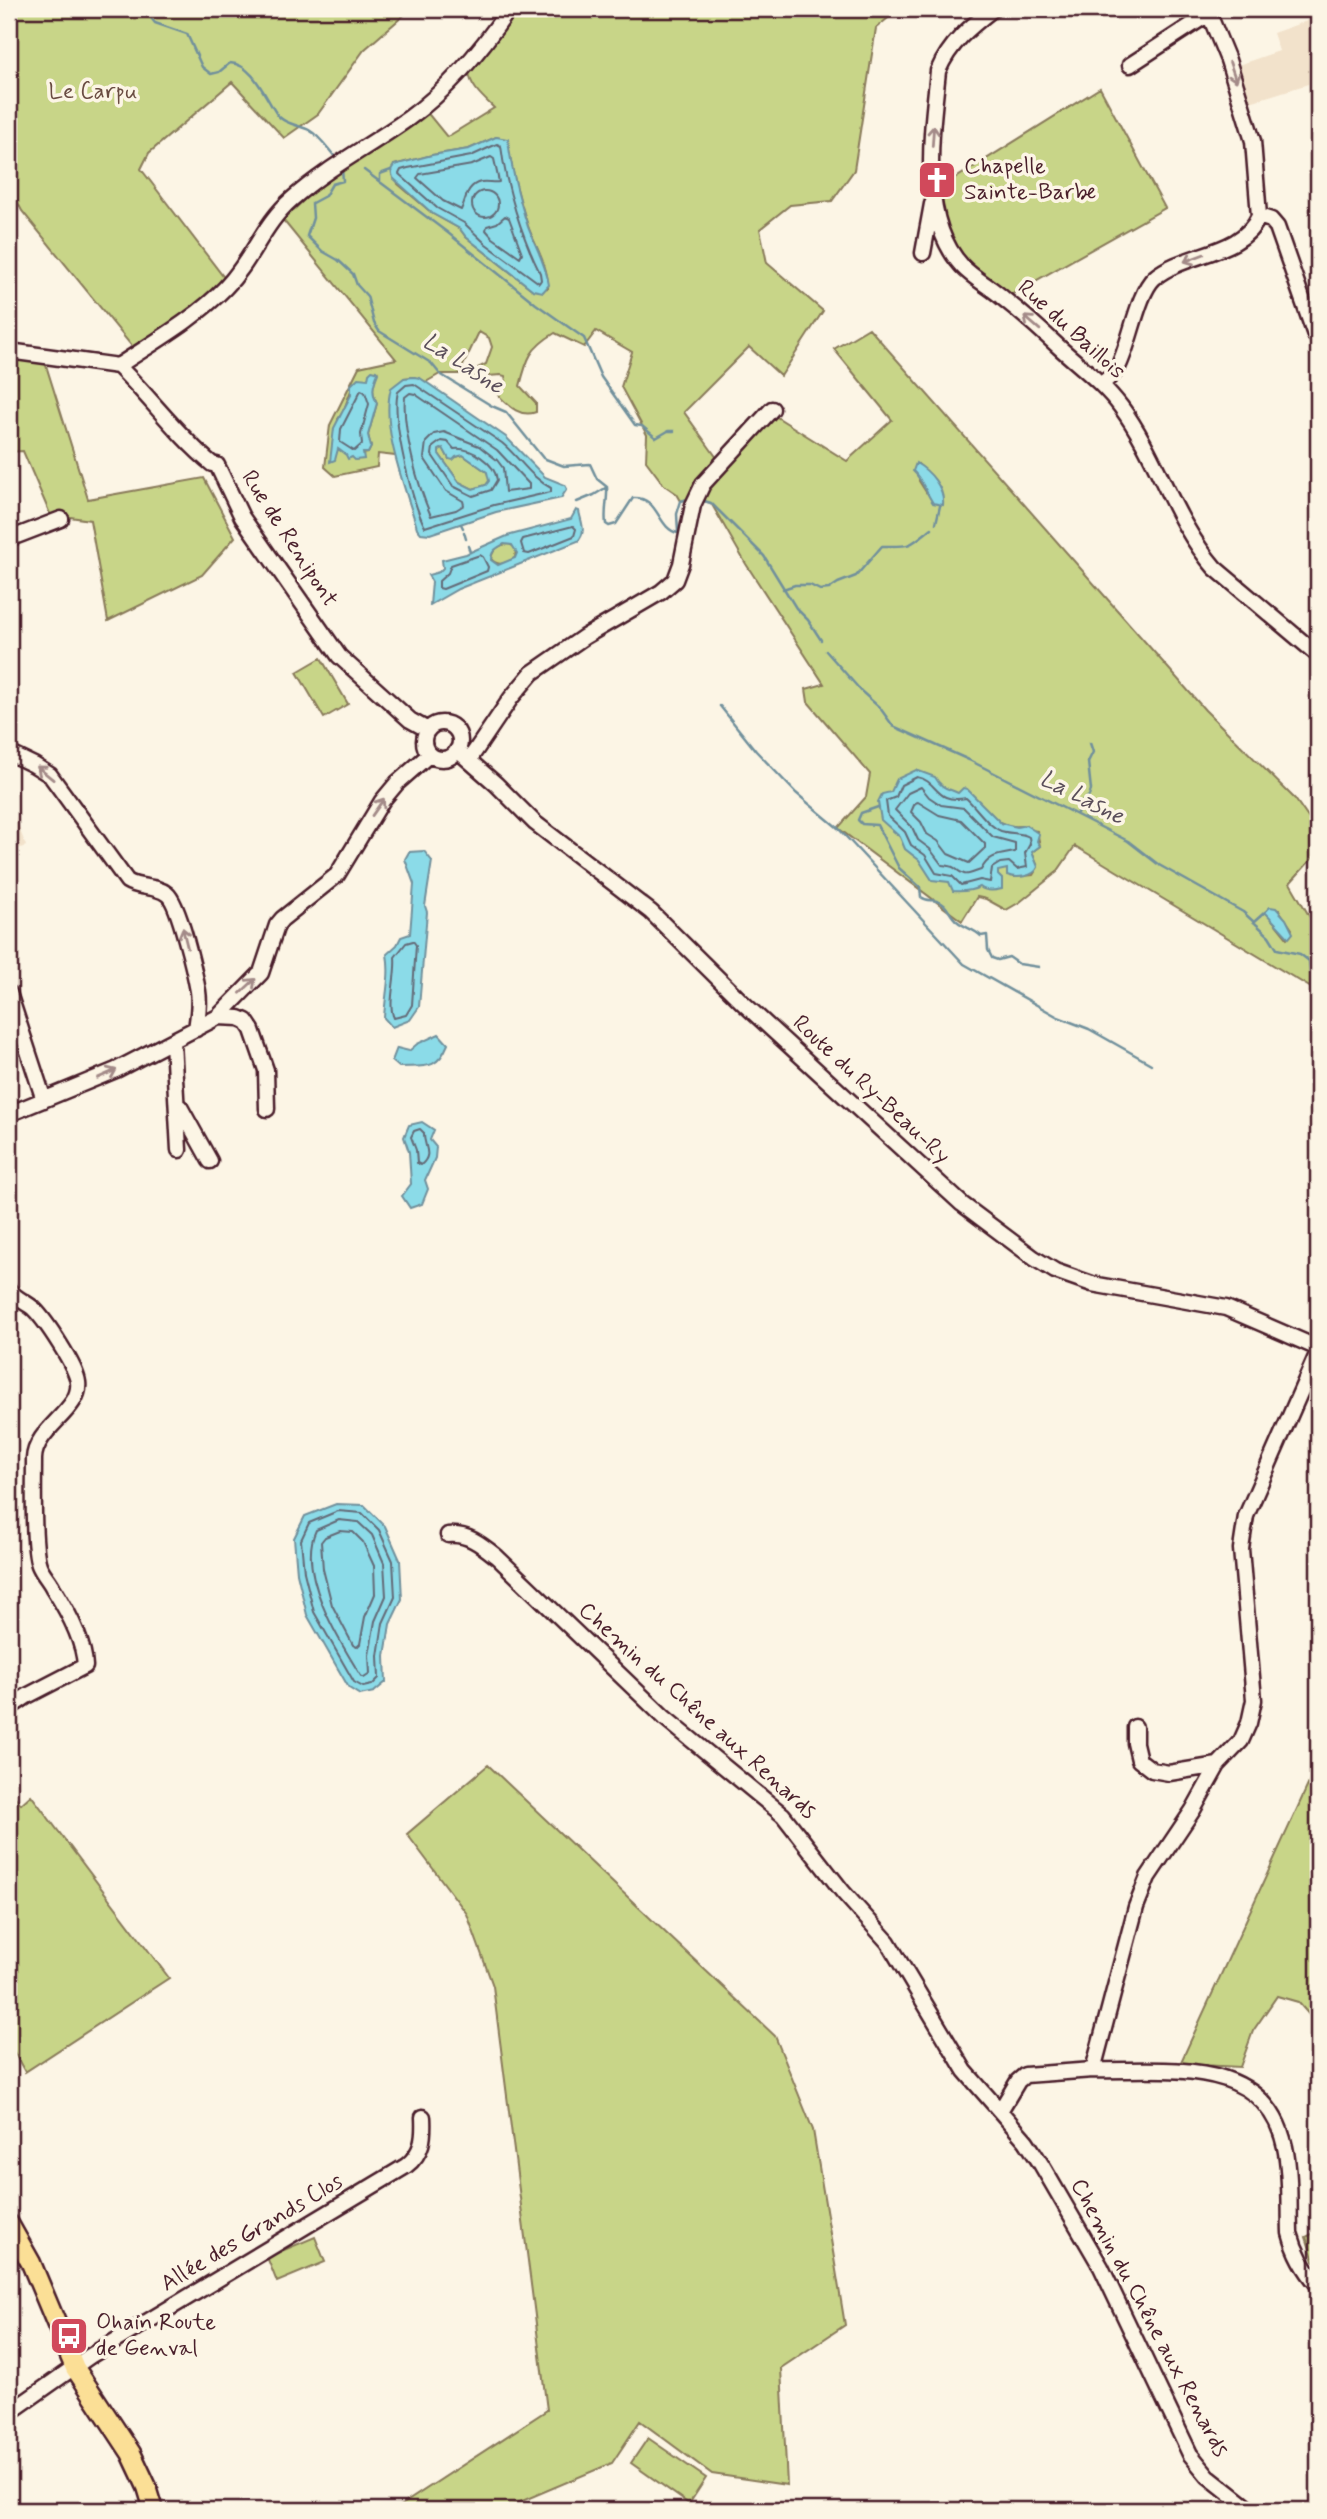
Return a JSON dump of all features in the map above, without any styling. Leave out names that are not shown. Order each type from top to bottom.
[{"type":"main road","points":[[9,2224],[31,2263],[75,2368],[131,2453],[154,2510]]},
{"type":"street","points":[[9,351],[118,366],[187,320],[224,289],[252,254],[272,219],[294,197],[327,170],[421,108],[460,72],[509,9]]},
{"type":"street","name":"Rue du Baillois","points":[[993,9],[955,41],[938,71],[931,187],[941,230],[960,264],[1003,297],[1102,384],[1131,421],[1177,512],[1200,551],[1215,568],[1318,655]]},
{"type":"street","points":[[1102,384],[1116,371],[1123,357],[1152,280],[1169,268],[1241,238],[1254,227],[1259,216],[1254,141],[1236,81],[1209,11],[1130,65]]},
{"type":"street","points":[[923,253],[934,196]]},
{"type":"street","points":[[1259,216],[1271,220],[1277,227],[1318,338]]},
{"type":"street","name":"Rue de Renipont","points":[[118,366],[132,378],[184,438],[212,464],[217,465],[242,517],[339,656],[410,720],[428,730]]},
{"type":"street","points":[[463,755],[458,733],[450,725],[438,724],[428,730],[424,742],[430,754],[444,759],[463,755],[532,673],[584,637],[662,592],[675,580],[693,506],[703,484],[772,409]]},
{"type":"street","points":[[9,538],[61,519]]},
{"type":"street","points":[[9,754],[50,775],[127,881],[136,886],[158,889],[173,900],[198,991],[195,1029]]},
{"type":"street","points":[[9,1114],[84,1085],[218,1017],[261,973],[277,925],[337,875],[382,801],[397,783],[430,754]]},
{"type":"street","name":"Route du Ry-Beau-Ry","points":[[463,755],[535,823],[651,912],[742,1002],[962,1204],[1034,1258],[1055,1271],[1092,1284],[1226,1308],[1318,1350]]},
{"type":"street","points":[[9,993],[44,1100]]},
{"type":"street","points":[[218,1017],[239,1018],[246,1021],[252,1030],[266,1070],[267,1109]]},
{"type":"street","points":[[173,1042],[179,1150]]},
{"type":"street","points":[[177,1103],[210,1161]]},
{"type":"street","points":[[9,1708],[85,1666],[70,1620],[39,1565],[36,1543],[35,1450],[44,1433],[74,1399],[78,1381],[63,1350],[34,1310],[11,1296]]},
{"type":"street","points":[[1093,2070],[1136,1907],[1148,1877],[1193,1811],[1218,1765],[1241,1741],[1250,1723],[1254,1700],[1242,1559],[1245,1522],[1318,1350]]},
{"type":"street","name":"Chemin du Chêne aux Renards","points":[[448,1535],[469,1538],[497,1557],[665,1718],[783,1815],[836,1884],[897,1955],[965,2071],[1026,2141],[1101,2267],[1191,2454],[1208,2476],[1251,2510]]},
{"type":"street","points":[[1135,1727],[1139,1760],[1152,1770],[1169,1773],[1218,1765]]},
{"type":"street","points":[[1000,2111],[1018,2081],[1025,2075],[1093,2070],[1205,2072],[1238,2083],[1259,2099],[1276,2119],[1286,2148],[1293,2246],[1318,2285]]},
{"type":"street","name":"Allée des Grands Clos","points":[[9,2413],[129,2333],[406,2166],[414,2160],[422,2146],[422,2117]]},
{"type":"shaded area","points":[[1318,17],[1318,81],[1250,102],[1238,65],[1279,51],[1273,33]]},
{"type":"shaded area","points":[[9,801],[26,846],[9,852]]},
{"type":"green space","name":"Le Carpu","points":[[9,9],[411,9],[364,50],[318,114],[284,138],[232,82],[149,153],[141,169],[225,279],[197,305],[134,349],[22,211],[9,186]]},
{"type":"green space","points":[[523,9],[899,9],[876,28],[854,170],[832,201],[790,205],[760,229],[767,263],[823,311],[781,376],[749,347],[684,412],[717,458],[764,409],[847,461],[892,420],[834,349],[869,328],[1205,710],[1295,799],[1318,832],[1318,852],[1290,883],[1318,931],[1318,992],[1075,846],[1057,872],[1020,902],[1006,910],[977,897],[962,921],[838,828],[866,797],[870,774],[808,702],[806,689],[824,684],[746,564],[711,503],[691,498],[681,501],[677,494],[664,485],[646,461],[647,435],[621,387],[632,352],[596,331],[584,347],[555,333],[535,349],[520,386],[536,403],[536,412],[530,413],[515,410],[498,395],[506,381],[505,376],[475,377],[473,374],[474,370],[486,364],[492,347],[489,338],[479,332],[459,374],[440,374],[426,382],[414,377],[404,378],[389,417],[396,456],[378,454],[377,467],[335,476],[325,467],[330,425],[359,367],[396,359],[283,220],[324,181],[426,111],[447,137],[494,108],[475,87],[469,72],[509,21]],"holes":[[[496,137],[508,140],[518,194],[544,264],[548,288],[533,290],[466,237],[460,229],[433,214],[398,184],[394,165],[469,149]],[[377,373],[373,388],[377,403],[368,435],[371,447],[368,453],[352,456],[338,449],[336,451],[338,419],[353,385]],[[919,465],[933,479],[926,492],[919,481]],[[994,818],[1005,825],[1026,825],[1030,830],[1037,831],[1040,846],[1032,852],[1038,867],[1033,875],[1014,877],[1007,868],[1002,869]],[[1268,909],[1279,910],[1292,929],[1287,938],[1266,912]]]},
{"type":"green space","points":[[1100,88],[1165,208],[1007,297],[968,265],[945,227],[940,188]]},
{"type":"green space","points":[[9,356],[44,359],[88,499],[204,478],[235,537],[202,575],[108,621],[90,520],[50,514],[23,451],[9,452]]},
{"type":"green space","points":[[443,447],[449,459],[463,455],[487,472],[490,480],[486,485],[473,489],[459,482],[439,454]]},
{"type":"green space","points":[[509,544],[516,548],[515,558],[500,564],[491,559],[497,548]]},
{"type":"green space","points":[[321,658],[348,704],[324,718],[297,672]]},
{"type":"green space","points":[[1318,1763],[1318,2025],[1298,2002],[1277,1996],[1253,2031],[1240,2067],[1180,2064]]},
{"type":"green space","points":[[488,1765],[775,2036],[813,2130],[845,2325],[781,2368],[787,2485],[712,2474],[640,2421],[612,2463],[501,2510],[394,2510],[547,2410],[493,1986],[467,1914],[407,1834]]},
{"type":"green space","points":[[9,1790],[21,1804],[31,1795],[169,1978],[25,2072],[9,2043]]},
{"type":"green space","points":[[1318,2231],[1318,2265],[1314,2261],[1306,2237]]},
{"type":"green space","points":[[315,2237],[325,2262],[277,2282],[267,2257]]},
{"type":"green space","points":[[648,2438],[706,2478],[689,2504],[631,2463]]},
{"type":"water","points":[[496,137],[508,139],[513,172],[528,227],[548,277],[549,285],[543,292],[533,290],[466,237],[460,229],[433,214],[393,178],[391,170],[394,165],[469,149]]},
{"type":"water","points":[[372,370],[378,373],[373,388],[377,403],[368,435],[371,447],[368,453],[363,453],[364,459],[355,460],[352,457],[348,459],[338,449],[335,460],[330,462],[334,428],[351,395],[351,385],[358,378],[368,379]]},
{"type":"water","points":[[404,378],[420,378],[506,437],[545,477],[565,485],[567,489],[561,498],[496,512],[430,534],[421,533],[417,528],[391,440],[391,388]],"holes":[[[443,448],[449,459],[463,455],[487,472],[489,481],[486,485],[473,489],[459,482],[439,454],[439,450]]]},
{"type":"water","points":[[916,463],[936,481],[942,492],[943,505],[933,503],[913,471]]},
{"type":"water","points":[[576,510],[579,511],[583,530],[578,541],[458,589],[430,605],[432,582],[428,575],[443,568],[442,560],[466,554],[507,536],[571,519]],"holes":[[[504,544],[512,545],[517,553],[515,558],[498,565],[491,560],[497,548]]]},
{"type":"water","points":[[916,770],[935,777],[942,786],[958,793],[963,788],[967,789],[1001,823],[1017,827],[1026,825],[1039,834],[1037,841],[1040,846],[1032,852],[1038,867],[1036,870],[1020,877],[1007,875],[1007,869],[998,871],[1002,879],[1002,889],[993,891],[980,887],[953,891],[949,882],[932,880],[919,860],[905,849],[900,837],[881,820],[878,802],[882,794],[891,792],[897,779]]},
{"type":"water","points":[[424,851],[432,861],[425,906],[427,912],[419,1007],[410,1020],[392,1027],[384,1018],[388,978],[387,954],[401,937],[410,934],[414,884],[405,859],[409,852]]},
{"type":"water","points":[[1270,907],[1276,908],[1286,919],[1293,933],[1289,938],[1265,912]]},
{"type":"water","points":[[439,1034],[448,1044],[435,1063],[399,1067],[392,1061],[397,1048],[409,1051],[417,1044]]},
{"type":"water","points":[[422,1122],[434,1130],[430,1140],[436,1147],[435,1158],[425,1180],[428,1189],[422,1204],[410,1208],[402,1196],[411,1184],[409,1152],[404,1137],[409,1125]]},
{"type":"water","points":[[336,1504],[364,1505],[385,1526],[400,1560],[402,1599],[390,1624],[385,1656],[386,1682],[374,1692],[360,1695],[349,1688],[307,1615],[297,1573],[294,1538],[305,1516]]},
{"type":"waterway","name":"La Lasne","points":[[144,9],[155,23],[187,34],[202,67],[211,74],[219,72],[230,63],[245,69],[258,82],[279,117],[313,133],[336,158]]},
{"type":"waterway","name":"La Lasne","points":[[342,169],[343,181],[332,184],[325,196],[312,203],[313,218],[307,236],[353,274],[357,285],[367,296],[374,323],[379,331],[431,363],[440,374],[506,412],[543,458],[564,466],[590,464],[597,479],[607,487],[606,524],[609,526],[616,524],[633,498],[648,502],[666,526],[678,533],[677,514],[681,501],[691,498]]},
{"type":"waterway","points":[[364,170],[536,304],[584,338],[601,377],[635,425],[642,426],[656,438],[668,431],[674,431]]},
{"type":"waterway","points":[[380,181],[380,174],[391,170]]},
{"type":"waterway","points":[[577,502],[607,487]]},
{"type":"waterway","name":"La Lasne","points":[[701,500],[711,503],[764,556],[796,608],[821,640]]},
{"type":"waterway","points":[[936,523],[940,506]]},
{"type":"waterway","points":[[461,524],[463,528]]},
{"type":"waterway","points":[[783,589],[795,585],[829,589],[856,576],[882,546],[909,544],[932,528]]},
{"type":"waterway","points":[[464,532],[466,539]]},
{"type":"waterway","points":[[468,546],[470,552]]},
{"type":"waterway","name":"La Lasne","points":[[826,651],[880,708],[893,726],[969,760],[1128,841],[1159,865],[1243,912],[1269,936],[1277,949],[1300,954],[1309,961],[1310,972],[1318,979]]},
{"type":"waterway","points":[[720,706],[756,751],[796,793],[838,828],[964,964],[1058,1017],[1089,1029],[1151,1064]]},
{"type":"waterway","points":[[1077,813],[1091,790],[1088,762],[1093,752],[1090,743]]},
{"type":"waterway","points":[[878,807],[861,813],[858,820],[862,824],[877,825],[899,868],[920,887],[921,897],[940,902],[959,923],[981,936],[987,935],[988,950],[992,958],[998,960],[1009,957],[1019,964],[1039,967]]},
{"type":"waterway","points":[[1255,921],[1265,912]]},
{"type":"place","name":"Chapelle Sainte-Barbe","points":[[937,180]]},
{"type":"place","name":"Ohain Route de Genval","points":[[69,2336]]}]
